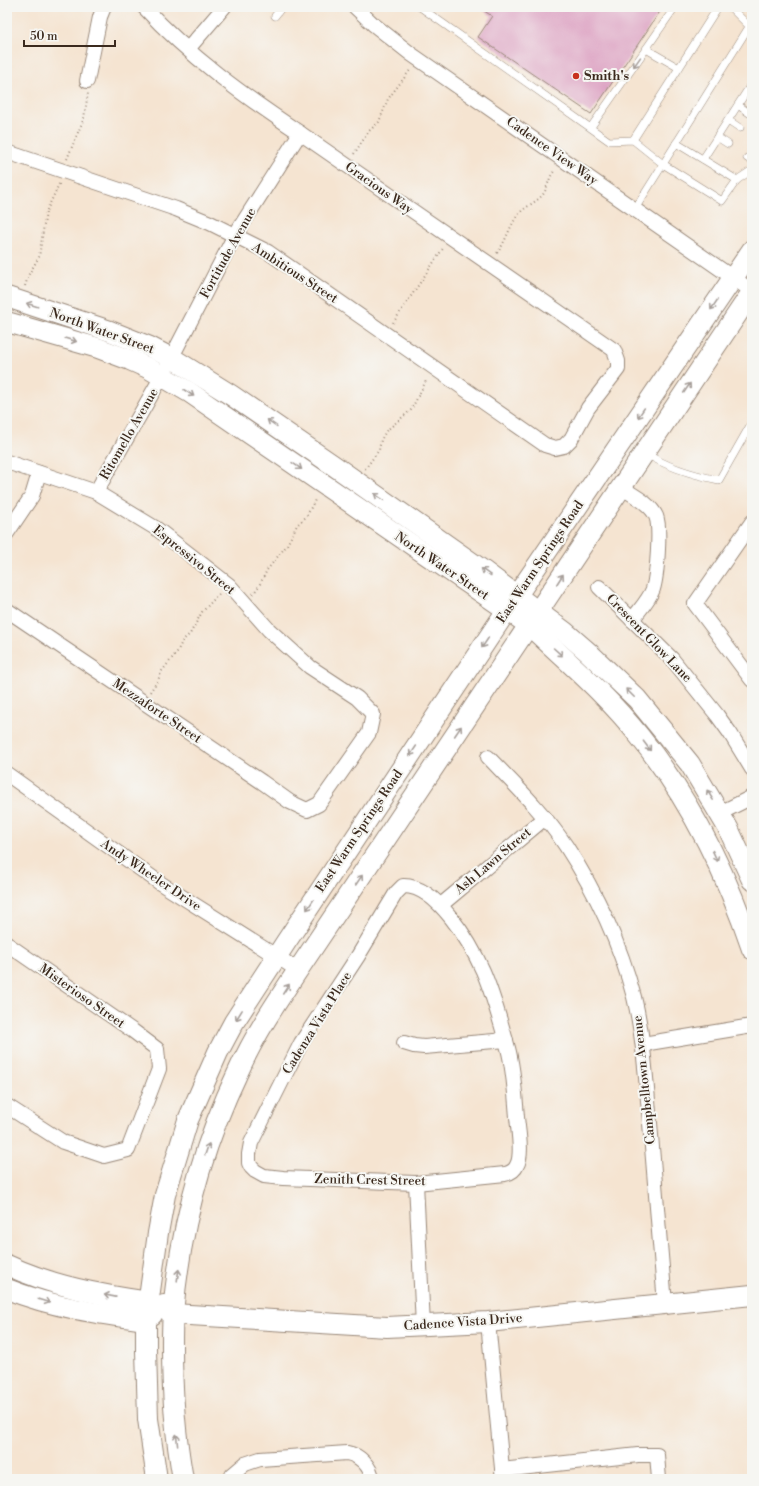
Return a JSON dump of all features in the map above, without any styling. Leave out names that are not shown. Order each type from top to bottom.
[{"type":"main road","name":"East Warm Springs Road","points":[[157,1479],[147,1404],[147,1311],[158,1232],[165,1195],[188,1120],[215,1059],[234,1022],[276,957],[512,603],[752,250]]},
{"type":"main road","name":"East Warm Springs Road","points":[[183,1479],[178,1453],[172,1381],[173,1314],[183,1237],[201,1166],[218,1117],[238,1071],[258,1034],[298,970],[752,292]]},
{"type":"main road","name":"North Water Street","points":[[7,297],[110,331],[150,347],[171,358],[231,395],[357,482],[512,603]]},
{"type":"main road","name":"North Water Street","points":[[7,322],[98,348],[130,360],[162,376],[189,392],[324,485],[588,652],[637,699],[690,764],[720,813],[742,856],[752,880]]},
{"type":"main road","name":"North Water Street","points":[[534,618],[574,666],[640,736],[674,784],[690,809],[719,865],[740,912],[752,949]]},
{"type":"main road","points":[[165,1195],[162,1292],[163,1304],[167,1310],[173,1314]]},
{"type":"main road","points":[[7,1265],[22,1272],[63,1286],[116,1297],[147,1311],[156,1324],[158,1359],[173,1397]]},
{"type":"main road","points":[[7,1288],[53,1304],[98,1314],[147,1311]]},
{"type":"main road","name":"Cadence Vista Drive","points":[[173,1314],[365,1327],[423,1326],[488,1322],[752,1295]]},
{"type":"street","points":[[87,82],[100,17],[104,7]]},
{"type":"street","name":"Gracious Way","points":[[144,7],[188,49],[224,80],[248,98],[614,350],[618,361],[618,369],[588,408],[571,439],[564,446],[555,448]]},
{"type":"street","points":[[188,49],[224,7]]},
{"type":"street","name":"Cadence View Way","points":[[355,7],[373,24],[418,59],[733,277],[752,292]]},
{"type":"street","name":"Fortitude Avenue","points":[[162,376],[235,235],[300,133]]},
{"type":"street","name":"Ambitious Street","points":[[7,152],[176,209],[210,223],[268,252],[535,439],[545,445],[555,448]]},
{"type":"street","name":"Ritomello Avenue","points":[[96,492],[162,376]]},
{"type":"street","name":"Espressivo Street","points":[[7,462],[96,492],[157,529],[225,582],[269,630],[310,667],[357,698],[373,714],[369,733],[319,804],[307,810]]},
{"type":"street","points":[[7,533],[32,496],[39,473]]},
{"type":"street","points":[[621,487],[653,511],[656,516],[659,529],[655,579],[652,590],[632,620]]},
{"type":"street","points":[[752,522],[695,604],[752,680]]},
{"type":"street","name":"Crescent Glow Lane","points":[[599,587],[672,659],[730,733],[752,769]]},
{"type":"street","name":"Mezzaforte Street","points":[[7,610],[290,802],[307,810]]},
{"type":"street","name":"Campbelltown Avenue","points":[[488,757],[545,818],[577,863],[602,910],[628,976],[643,1044],[665,1304]]},
{"type":"street","name":"Andy Wheeler Drive","points":[[7,774],[160,883],[298,970]]},
{"type":"street","points":[[720,813],[752,797]]},
{"type":"street","name":"Ash Lawn Street","points":[[441,905],[545,818]]},
{"type":"street","name":"Cadenza Vista Place","points":[[251,1167],[248,1154],[251,1143],[296,1051],[354,962],[396,893],[403,886],[412,887],[418,889],[441,905]]},
{"type":"street","points":[[404,1043],[414,1046],[424,1046],[506,1040],[482,970],[459,928],[441,905]]},
{"type":"street","name":"Misterioso Street","points":[[7,944],[157,1048],[159,1069],[128,1150],[104,1156],[63,1142],[7,1106]]},
{"type":"street","points":[[643,1044],[752,1026]]},
{"type":"street","name":"Zenith Crest Street","points":[[251,1167],[258,1173],[270,1177],[339,1181],[416,1183],[505,1174],[514,1169],[519,1161],[513,1075],[506,1040]]},
{"type":"street","points":[[416,1183],[423,1326]]},
{"type":"street","points":[[488,1322],[502,1475],[638,1455],[657,1455],[659,1479]]},
{"type":"street","points":[[232,1475],[245,1464],[260,1459],[347,1453],[354,1454],[365,1463],[371,1473],[372,1479]]},
{"type":"lane","points":[[275,16],[282,7]]},
{"type":"lane","points":[[420,7],[610,140],[633,140],[663,164],[722,201],[737,180],[752,170]]},
{"type":"lane","points":[[591,127],[675,7]]},
{"type":"lane","points":[[633,140],[718,7]]},
{"type":"lane","points":[[634,209],[751,26],[730,7]]},
{"type":"lane","points":[[646,50],[679,68]]},
{"type":"lane","points":[[702,159],[751,87]]},
{"type":"lane","points":[[738,105],[749,113]]},
{"type":"lane","points":[[728,120],[740,128]]},
{"type":"lane","points":[[717,137],[728,144]]},
{"type":"lane","points":[[676,143],[737,180]]},
{"type":"lane","points":[[644,453],[655,460],[678,469],[719,480],[752,422]]},
{"type":"path","points":[[347,165],[360,142],[379,122],[391,95],[418,59]]},
{"type":"path","points":[[489,264],[501,248],[513,222],[519,213],[545,192],[550,177],[562,159]]},
{"type":"path","points":[[386,334],[451,238]]},
{"type":"path","points":[[357,482],[379,450],[381,440],[386,431],[411,410],[425,381],[435,368]]},
{"type":"path","points":[[245,603],[259,586],[267,570],[286,545],[297,525],[306,517],[324,485]]},
{"type":"path","points":[[143,702],[158,680],[162,670],[177,652],[183,640],[190,634],[202,612],[219,593],[225,582]]},
{"type":"building","name":"Smith's","points":[[478,7],[663,7],[591,114],[478,37],[492,16]]},
{"type":"place","name":"Smith's","points":[[576,76]]}]
